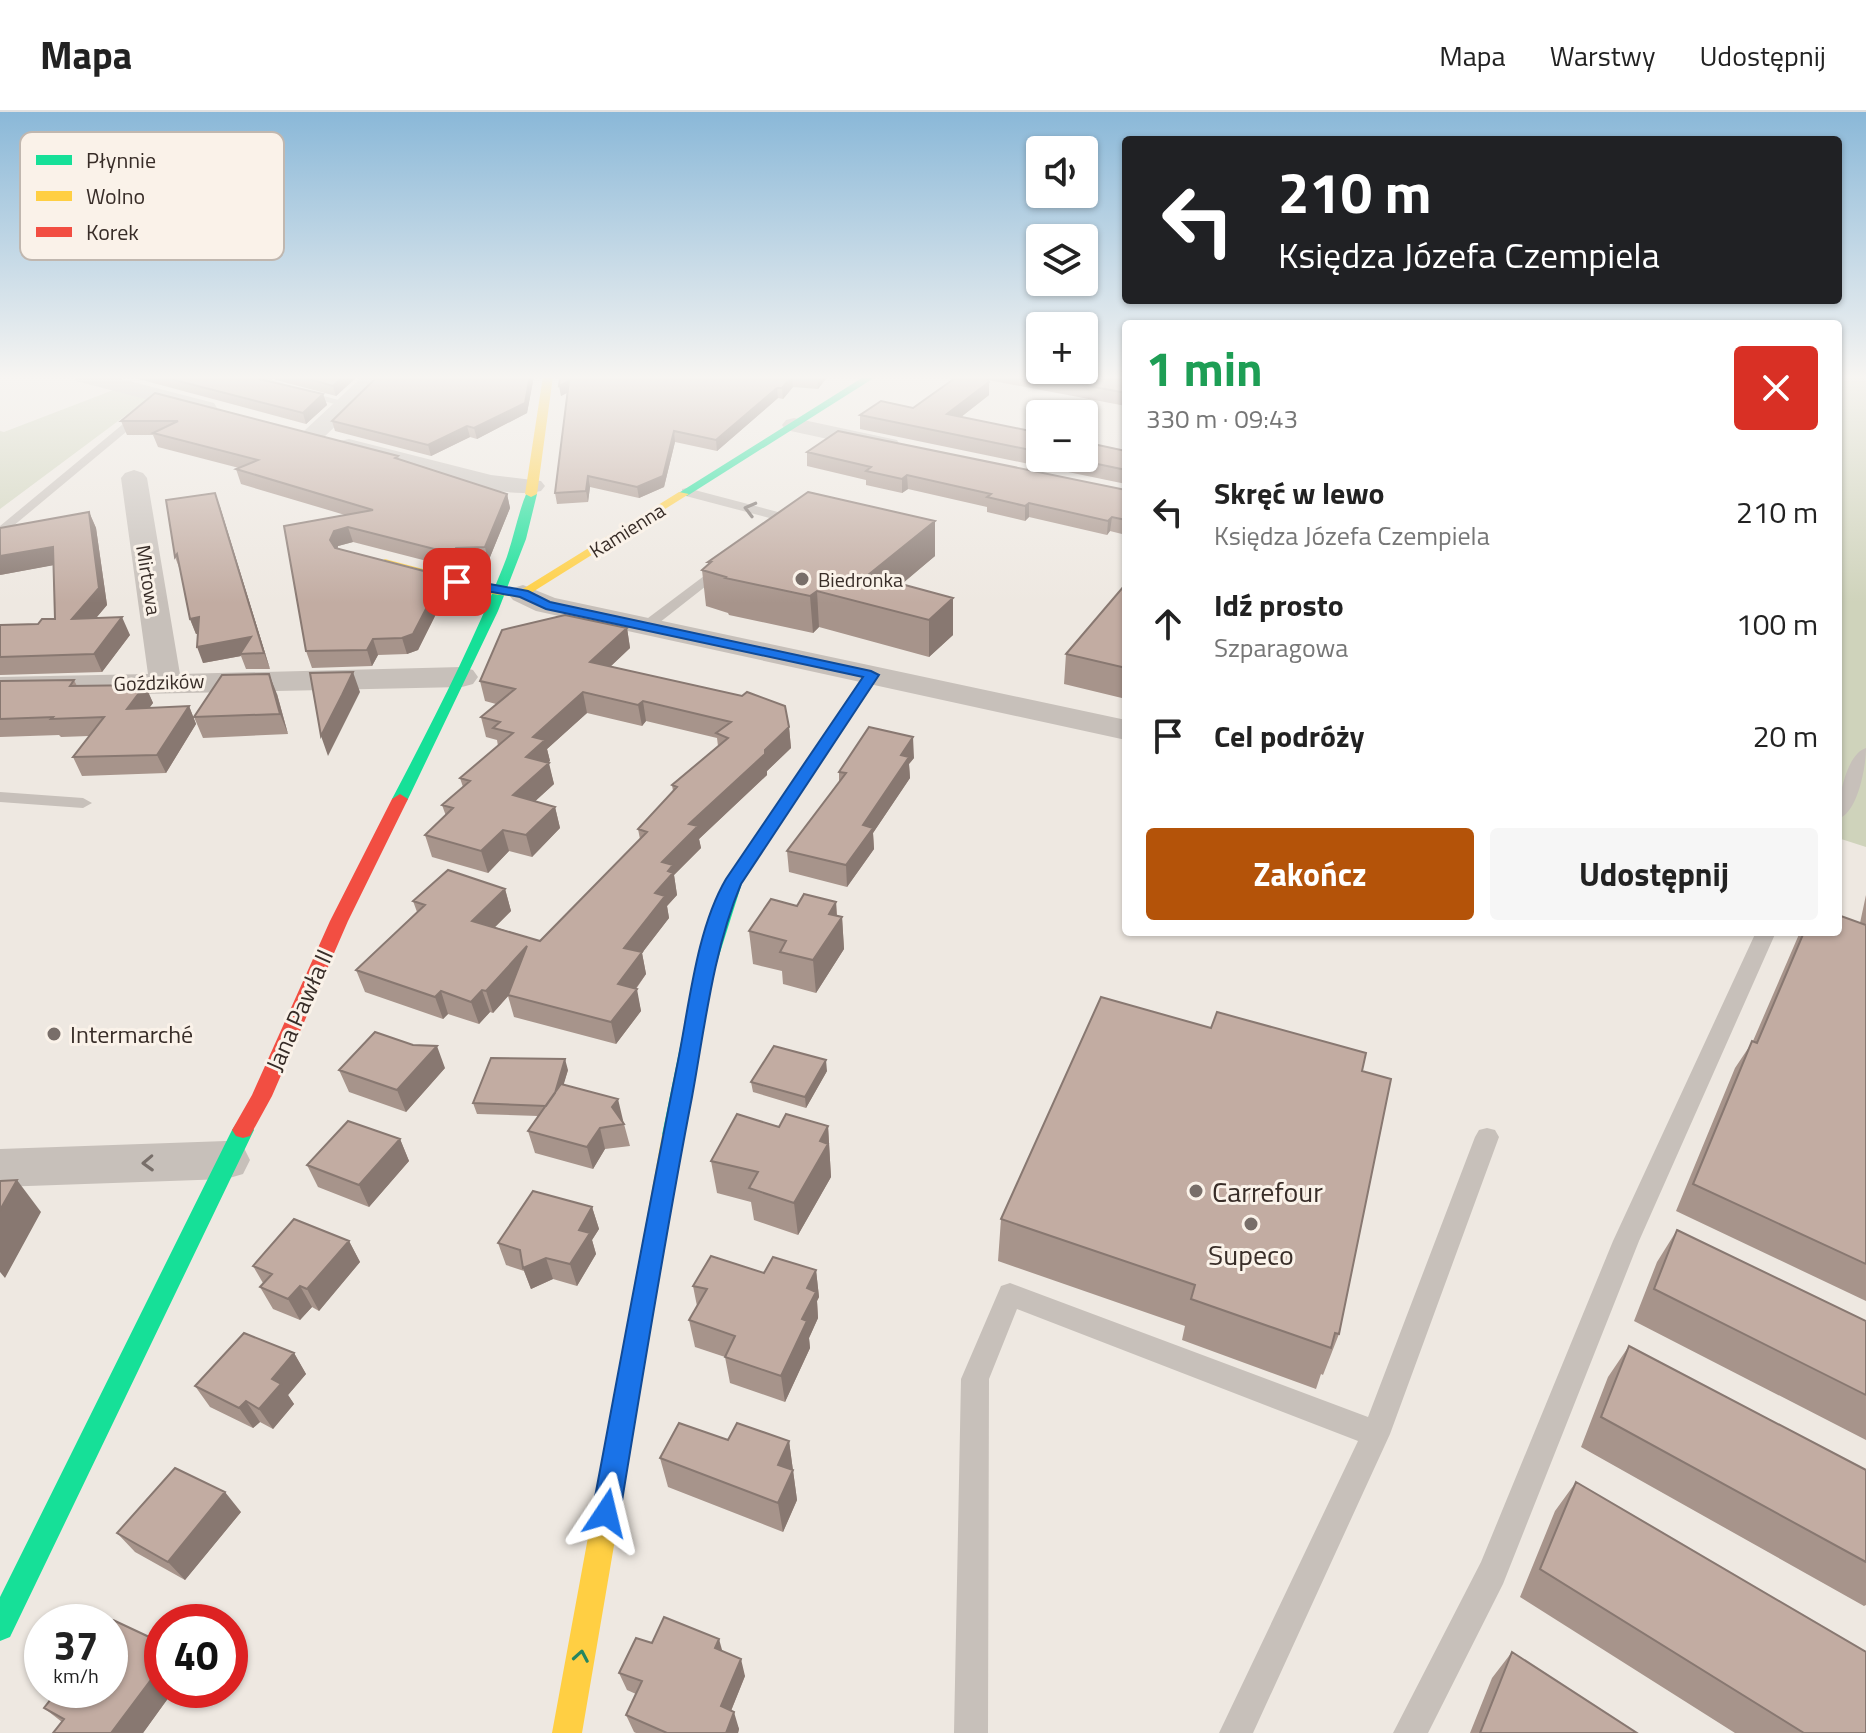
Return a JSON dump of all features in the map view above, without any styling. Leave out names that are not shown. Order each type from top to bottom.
[{"type":"street","points":[[372,452],[491,483],[532,486]]},
{"type":"street","name":"Jana Pawła II","points":[[1,1624],[226,1160],[262,1096],[360,876],[462,677],[512,593],[537,452]]},
{"type":"street","name":"Kamienna","points":[[512,593],[751,452]]},
{"type":"street","name":"Mirtowa","points":[[134,478],[165,681]]},
{"type":"street","points":[[367,558],[512,593],[546,605],[1122,729]]},
{"type":"street","points":[[567,1733],[661,1199],[709,954],[722,908],[733,883],[871,675]]},
{"type":"street","name":"Goździków","points":[[0,687],[165,681],[462,677]]},
{"type":"street","points":[[0,1168],[226,1160]]},
{"type":"lane","points":[[0,533],[96,452]]},
{"type":"lane","points":[[687,492],[788,519],[763,537]]},
{"type":"lane","points":[[645,627],[738,555]]},
{"type":"lane","points":[[1842,804],[1866,753]]},
{"type":"lane","points":[[0,797],[83,803]]},
{"type":"lane","points":[[1410,1733],[1492,1573],[1626,1241],[1764,936]]},
{"type":"lane","points":[[1236,1733],[1376,1434],[1487,1137]]},
{"type":"lane","points":[[971,1733],[975,1379],[1010,1294],[1376,1434]]},
{"type":"green space","points":[[0,452],[77,452],[0,509]]},
{"type":"green space","points":[[1842,452],[1866,452],[1866,847],[1842,839]]},
{"type":"building","points":[[226,452],[381,452],[507,494],[485,547],[456,548],[454,554],[348,527],[334,531],[330,540],[335,548],[443,576],[413,634],[402,638],[373,639],[367,650],[306,651],[284,526],[373,510],[236,469],[258,460]]},
{"type":"building","points":[[560,452],[669,452],[663,476],[637,487],[588,476],[586,491],[555,493]]},
{"type":"building","points":[[807,452],[939,452],[1026,470],[1026,472],[1122,489],[1122,519],[1112,517],[1108,521],[1029,503],[1025,506],[987,497],[991,494],[907,475],[902,479],[866,471],[871,467]]},
{"type":"building","points":[[1098,452],[1122,452],[1122,469],[1098,464]]},
{"type":"building","points":[[808,492],[935,521],[868,575],[953,598],[929,620],[817,591],[810,596],[702,570],[711,562],[708,562]]},
{"type":"building","points":[[215,493],[264,653],[240,654],[251,637],[197,647],[199,617],[190,619],[177,554],[175,557],[166,500]]},
{"type":"building","points":[[89,512],[99,588],[72,619],[122,617],[94,654],[0,657],[0,625],[38,624],[42,619],[55,619],[53,547],[0,556],[0,528]]},
{"type":"building","points":[[1122,588],[1122,667],[1066,654]]},
{"type":"building","points":[[565,615],[627,628],[590,662],[742,696],[747,692],[785,706],[789,727],[765,750],[765,754],[689,824],[698,826],[662,862],[673,865],[668,871],[673,873],[655,893],[665,896],[624,948],[642,952],[618,984],[637,989],[611,1022],[508,995],[527,946],[486,991],[482,990],[471,1002],[441,991],[435,997],[356,970],[425,905],[413,901],[448,870],[505,889],[472,921],[540,941],[647,832],[638,829],[677,787],[672,785],[728,738],[716,733],[731,722],[643,701],[638,705],[583,692],[533,737],[545,740],[526,757],[549,763],[513,795],[555,807],[526,835],[503,830],[481,851],[425,835],[453,808],[442,805],[470,781],[460,778],[513,733],[493,728],[500,722],[481,717],[515,689],[480,681],[502,630]]},
{"type":"building","points":[[353,672],[342,695],[321,736],[310,673]]},
{"type":"building","points":[[269,674],[280,714],[194,717],[222,675]]},
{"type":"building","points":[[74,680],[70,686],[145,685],[127,709],[189,706],[157,755],[73,757],[104,717],[0,719],[0,681]]},
{"type":"building","points":[[869,727],[913,737],[901,755],[909,757],[863,825],[873,828],[846,865],[787,851],[846,773],[839,772]]},
{"type":"building","points":[[804,894],[836,902],[829,914],[842,917],[813,960],[780,952],[786,941],[749,931],[771,899],[797,906]]},
{"type":"building","points":[[1842,916],[1866,925],[1866,1264],[1693,1184],[1752,1041],[1757,1043],[1802,936],[1842,936]]},
{"type":"building","name":"Carrefour","points":[[1101,997],[1211,1028],[1217,1012],[1366,1053],[1362,1071],[1391,1079],[1339,1334],[1335,1333],[1331,1348],[1191,1299],[1195,1285],[1001,1219]]},
{"type":"building","points":[[375,1032],[413,1045],[437,1046],[397,1090],[339,1070]]},
{"type":"building","points":[[774,1046],[826,1060],[805,1097],[751,1082]]},
{"type":"building","points":[[491,1058],[565,1059],[555,1093],[546,1106],[473,1103]]},
{"type":"building","points":[[561,1084],[618,1099],[612,1107],[624,1124],[600,1128],[587,1147],[528,1131]]},
{"type":"building","points":[[737,1114],[779,1127],[786,1114],[828,1126],[820,1141],[828,1144],[794,1203],[749,1188],[758,1172],[711,1161]]},
{"type":"building","points":[[348,1121],[400,1139],[359,1185],[307,1165]]},
{"type":"building","points":[[17,1180],[0,1210],[0,1181]]},
{"type":"building","points":[[533,1191],[592,1207],[579,1230],[590,1233],[570,1264],[546,1258],[523,1268],[520,1250],[498,1243]]},
{"type":"building","points":[[294,1219],[349,1241],[307,1289],[300,1286],[288,1299],[260,1287],[272,1274],[253,1266]]},
{"type":"building","points":[[1677,1230],[1866,1321],[1866,1395],[1654,1289]]},
{"type":"building","points":[[711,1256],[764,1273],[773,1257],[816,1270],[807,1288],[816,1292],[802,1319],[807,1321],[781,1376],[725,1357],[735,1336],[689,1320],[707,1289],[693,1286]]},
{"type":"building","points":[[244,1333],[294,1353],[272,1379],[281,1384],[259,1409],[246,1401],[239,1408],[195,1386]]},
{"type":"building","points":[[1629,1346],[1866,1470],[1866,1562],[1601,1417]]},
{"type":"building","points":[[679,1423],[728,1440],[737,1423],[789,1441],[778,1465],[793,1470],[778,1503],[660,1458]]},
{"type":"building","points":[[175,1468],[225,1492],[168,1562],[117,1533]]},
{"type":"building","points":[[1576,1482],[1866,1652],[1866,1733],[1804,1733],[1540,1569]]},
{"type":"building","points":[[664,1617],[719,1639],[715,1648],[741,1659],[721,1706],[734,1712],[726,1733],[667,1733],[626,1715],[642,1681],[619,1673],[636,1638],[652,1643]]},
{"type":"building","points":[[128,1627],[144,1635],[144,1689],[111,1733],[53,1733],[64,1719],[44,1708],[128,1708]]},
{"type":"building","points":[[1512,1652],[1637,1733],[1480,1733]]},
{"type":"traffic: fast","points":[[683,494],[751,452]]},
{"type":"traffic: fast","points":[[400,799],[491,611],[520,539],[531,494]]},
{"type":"traffic: fast","points":[[673,1135],[703,978],[733,883],[871,675]]},
{"type":"traffic: fast","points":[[0,1627],[243,1130]]},
{"type":"traffic: slow","points":[[531,494],[537,452]]},
{"type":"traffic: slow","points":[[385,563],[484,589],[523,594],[683,494]]},
{"type":"traffic: slow","points":[[567,1733],[673,1135]]},
{"type":"traffic: jam","points":[[243,1130],[262,1096],[339,921],[400,799]]},
{"type":"place","name":"Biedronka","points":[[802,579]]},
{"type":"place","name":"Intermarché","points":[[54,1034]]},
{"type":"place","name":"Carrefour","points":[[1196,1191]]},
{"type":"place","name":"Supeco","points":[[1251,1224]]},
{"type":"route","points":[[457,582],[523,594],[546,605],[871,675],[733,883],[722,908],[709,954],[661,1199],[606,1513]]}]
